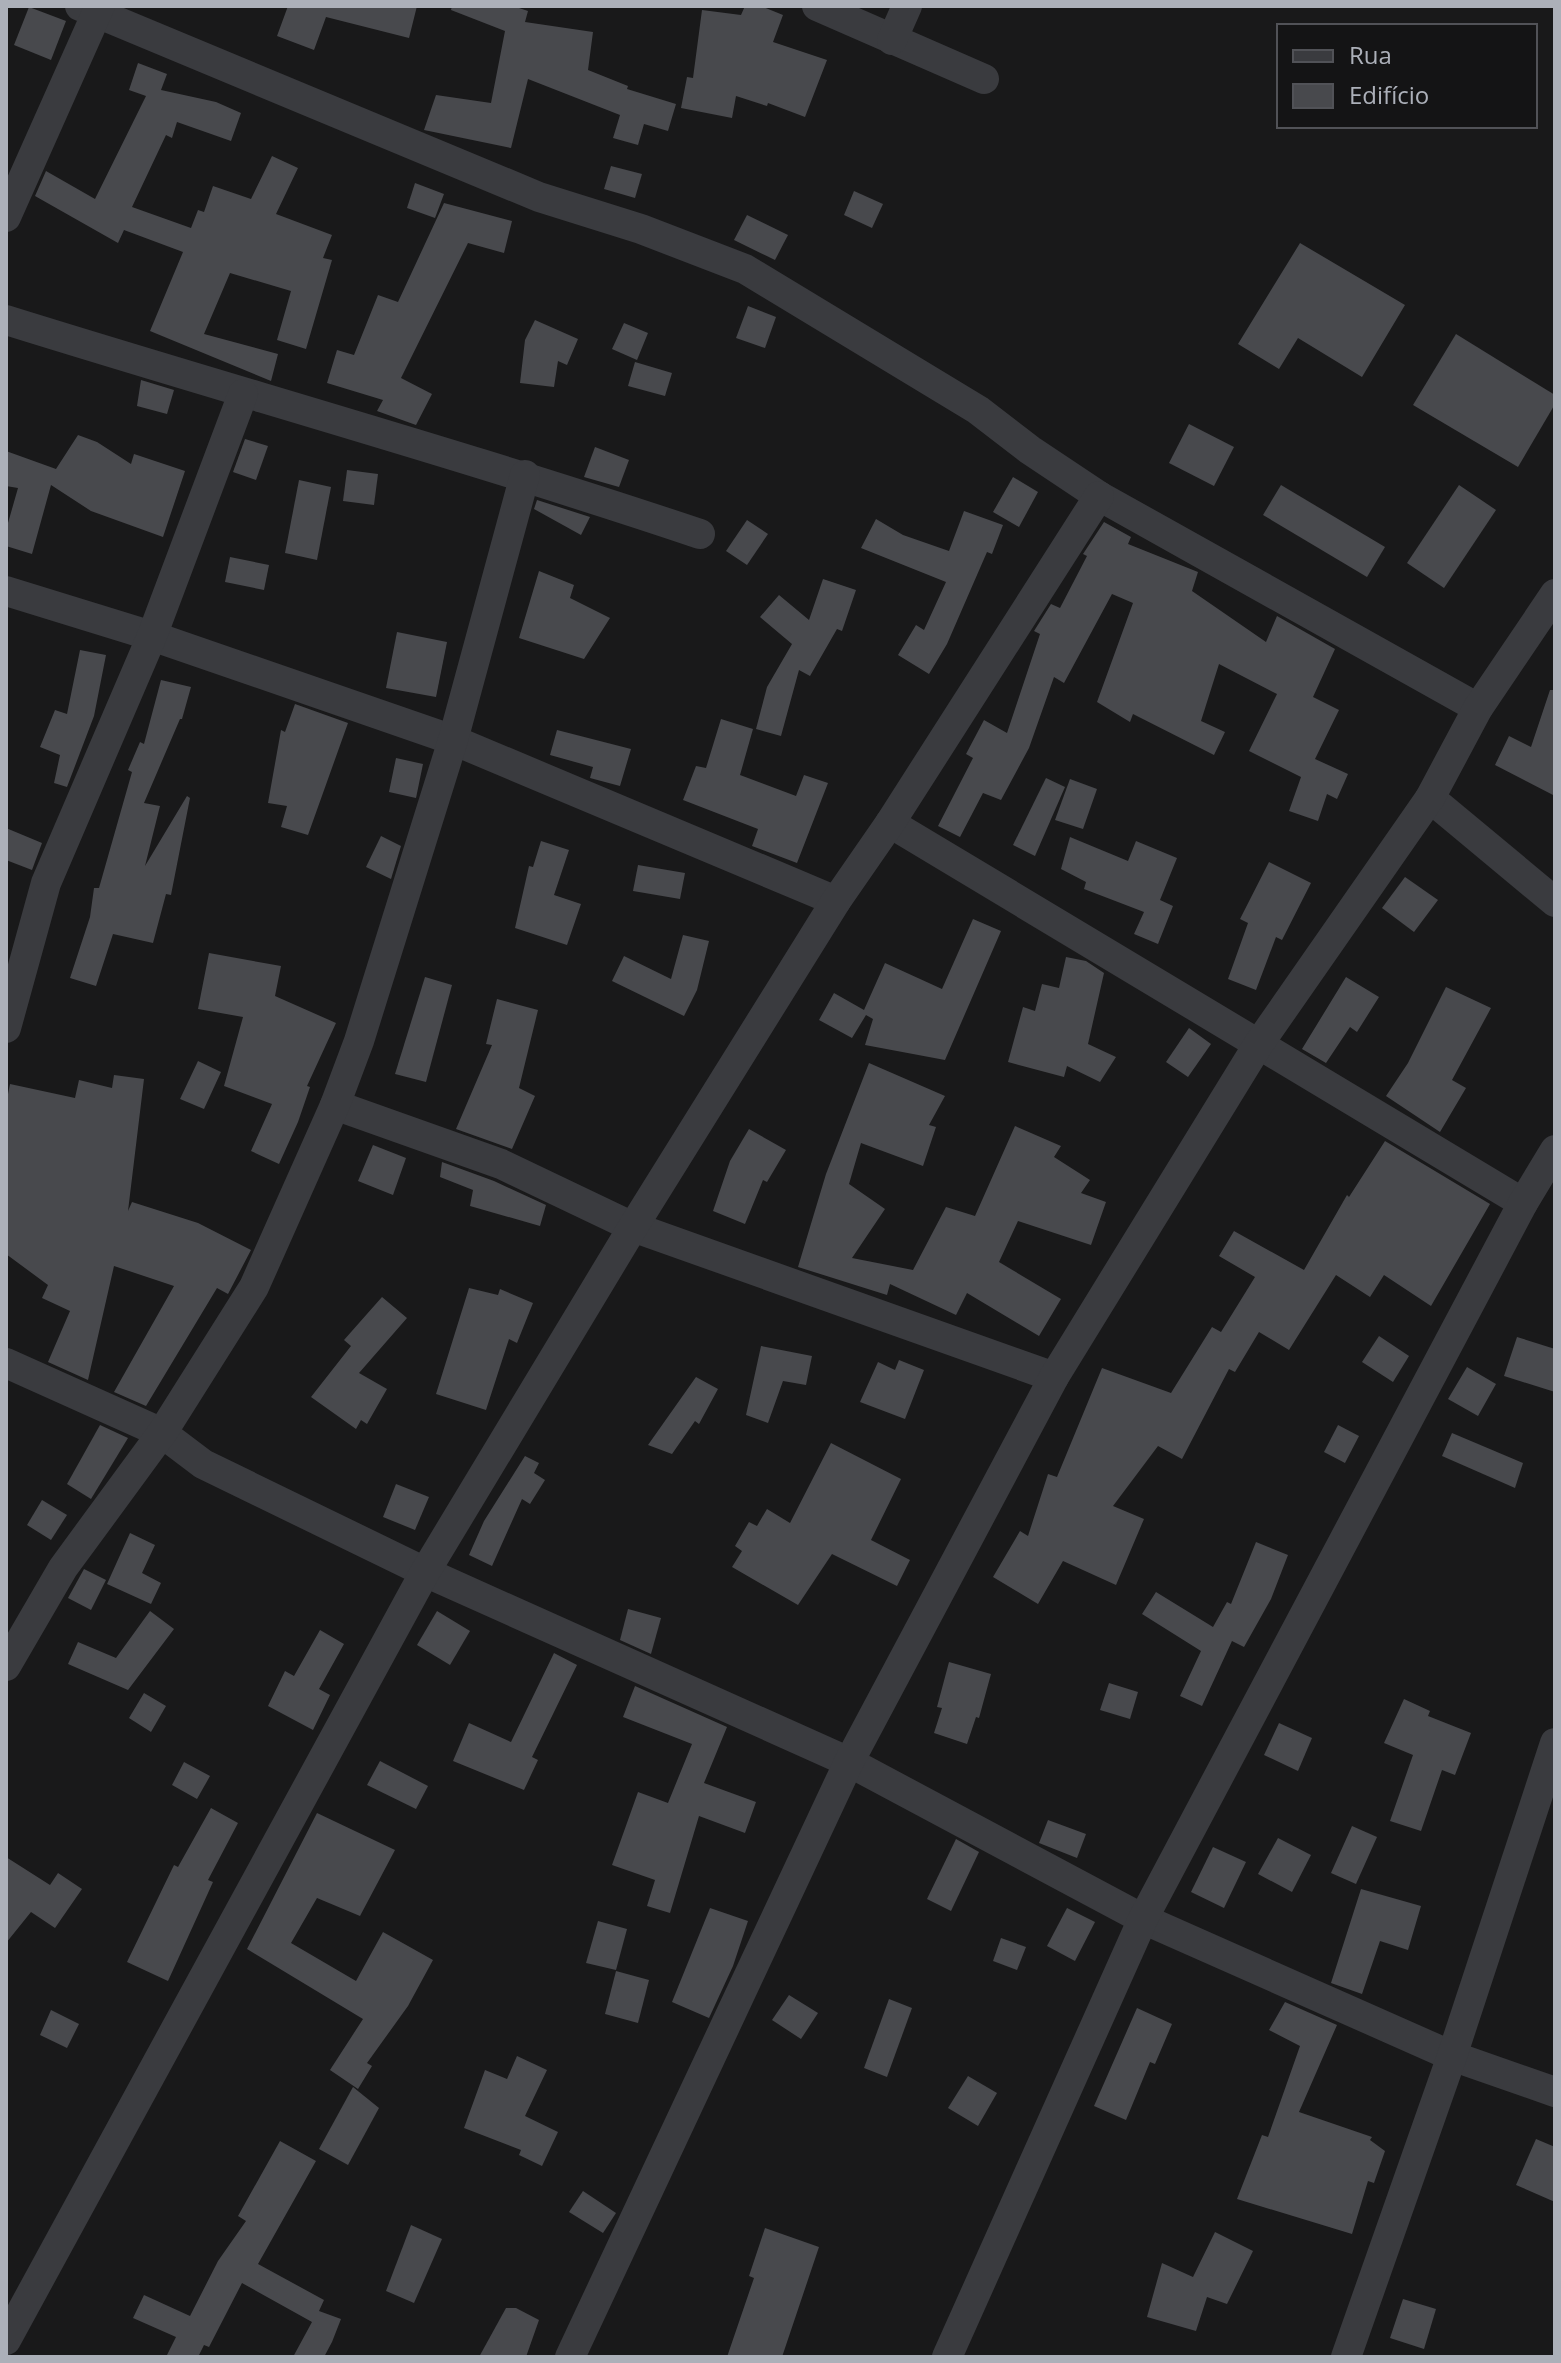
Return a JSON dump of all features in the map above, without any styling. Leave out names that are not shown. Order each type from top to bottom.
[{"type":"street","points":[[817,6],[984,79]]},
{"type":"street","points":[[892,40],[907,6]]},
{"type":"street","points":[[6,217],[92,8],[539,197],[641,229],[745,269],[978,410],[1030,450],[1099,496],[1478,708]]},
{"type":"street","points":[[6,320],[243,394],[525,475],[700,534]]},
{"type":"street","points":[[6,1028],[46,883],[152,636],[243,394]]},
{"type":"street","points":[[6,1666],[63,1568],[162,1433],[254,1287],[335,1105],[359,1041],[453,740],[525,475]]},
{"type":"street","points":[[6,2340],[425,1572],[633,1227],[836,901],[890,823],[1099,496]]},
{"type":"street","points":[[6,591],[152,636],[453,740],[836,901]]},
{"type":"street","points":[[570,2357],[849,1762],[1054,1377],[1258,1045],[1430,798],[1478,708],[1555,594]]},
{"type":"street","points":[[1430,798],[1555,902]]},
{"type":"street","points":[[890,823],[1523,1203]]},
{"type":"street","points":[[335,1105],[501,1164],[633,1227],[1054,1377]]},
{"type":"street","points":[[947,2357],[1143,1919],[1523,1203],[1555,1150]]},
{"type":"street","points":[[6,1363],[162,1433],[203,1464],[425,1572],[849,1762],[1143,1919],[1452,2056],[1555,2092]]},
{"type":"street","points":[[1346,2357],[1452,2056],[1555,1743]]},
{"type":"building","points":[[288,6],[417,6],[409,38],[326,17],[314,50],[277,36]]},
{"type":"building","points":[[452,6],[513,6],[528,11],[525,22],[593,32],[588,70],[628,86],[627,89],[676,104],[668,131],[644,124],[638,145],[613,138],[620,115],[528,79],[511,148],[424,130],[436,95],[491,103],[505,31],[451,10]]},
{"type":"building","points":[[745,6],[761,6],[783,15],[773,42],[827,60],[805,117],[768,103],[767,106],[736,96],[732,118],[681,108],[687,77],[693,78],[702,10],[741,15]]},
{"type":"building","points":[[29,7],[66,21],[51,60],[14,45]]},
{"type":"building","points":[[138,63],[167,74],[161,90],[216,102],[241,113],[231,141],[177,122],[172,138],[166,135],[132,207],[191,228],[198,210],[204,212],[213,186],[251,199],[272,156],[298,168],[276,214],[332,235],[323,258],[332,260],[306,349],[277,340],[291,291],[230,273],[204,334],[278,354],[271,381],[150,331],[183,252],[124,230],[118,243],[35,196],[46,171],[95,199],[146,96],[129,90]]},
{"type":"building","points":[[611,166],[642,174],[635,198],[604,189]]},
{"type":"building","points":[[415,183],[444,194],[435,218],[407,208]]},
{"type":"building","points":[[854,191],[883,204],[872,228],[844,215]]},
{"type":"building","points":[[444,203],[512,221],[504,253],[468,243],[401,378],[432,394],[416,425],[377,411],[383,400],[327,383],[337,350],[354,355],[378,295],[398,302]]},
{"type":"building","points":[[747,215],[788,235],[775,260],[734,240]]},
{"type":"building","points":[[1300,243],[1405,305],[1362,377],[1298,338],[1279,369],[1238,344]]},
{"type":"building","points":[[748,306],[776,317],[765,348],[736,338]]},
{"type":"building","points":[[535,320],[578,339],[567,365],[558,361],[554,387],[520,383],[525,340]]},
{"type":"building","points":[[624,323],[648,333],[637,360],[612,349]]},
{"type":"building","points":[[1456,334],[1555,395],[1555,404],[1518,467],[1413,405]]},
{"type":"building","points":[[635,362],[672,373],[665,396],[628,386]]},
{"type":"building","points":[[141,380],[174,390],[167,414],[137,406]]},
{"type":"building","points":[[1189,424],[1234,447],[1214,486],[1169,463]]},
{"type":"building","points":[[78,435],[97,442],[131,464],[134,454],[185,471],[163,537],[91,511],[51,485],[32,554],[6,546],[6,530],[18,488],[6,486],[6,451],[56,469]]},
{"type":"building","points":[[245,439],[268,446],[256,480],[233,472]]},
{"type":"building","points":[[595,447],[629,460],[619,487],[584,477]]},
{"type":"building","points":[[347,470],[378,474],[374,505],[343,501]]},
{"type":"building","points":[[1013,477],[1038,492],[1019,527],[993,512]]},
{"type":"building","points":[[299,480],[331,487],[317,560],[285,553]]},
{"type":"building","points":[[1281,485],[1385,547],[1367,577],[1263,515]]},
{"type":"building","points":[[1459,485],[1496,510],[1444,588],[1407,563]]},
{"type":"building","points":[[537,500],[590,517],[581,535],[534,509]]},
{"type":"building","points":[[964,511],[1003,525],[992,554],[987,552],[947,644],[929,674],[898,655],[916,625],[924,630],[946,582],[861,548],[876,519],[903,535],[949,551]]},
{"type":"building","points":[[747,520],[768,534],[747,565],[726,551]]},
{"type":"building","points":[[1104,522],[1131,537],[1128,544],[1198,572],[1192,591],[1266,642],[1277,616],[1335,649],[1313,697],[1339,710],[1315,759],[1348,774],[1337,799],[1327,794],[1318,821],[1289,811],[1301,777],[1249,751],[1277,694],[1219,664],[1201,721],[1225,732],[1214,755],[1133,714],[1130,722],[1097,702],[1133,603],[1112,594],[1064,683],[1054,677],[1029,748],[1001,800],[983,793],[960,837],[938,826],[973,758],[966,754],[984,720],[1007,733],[1040,634],[1034,631],[1051,604],[1060,608],[1087,556],[1083,554]]},
{"type":"building","points":[[230,557],[269,565],[264,590],[225,582]]},
{"type":"building","points":[[539,571],[574,585],[570,598],[610,618],[584,659],[519,638]]},
{"type":"building","points":[[823,579],[856,590],[842,631],[837,629],[810,676],[799,670],[781,736],[756,729],[767,687],[792,644],[760,617],[779,595],[809,620]]},
{"type":"building","points":[[397,632],[447,642],[436,697],[386,688]]},
{"type":"building","points":[[80,650],[106,655],[94,716],[67,787],[54,783],[60,755],[40,747],[55,710],[67,714]]},
{"type":"building","points":[[161,680],[191,687],[182,719],[144,803],[160,806],[145,866],[187,796],[190,798],[171,895],[166,894],[153,943],[113,934],[96,986],[70,978],[90,917],[94,888],[99,888],[132,772],[128,770],[140,742],[144,744]]},
{"type":"building","points":[[1550,690],[1555,690],[1555,796],[1495,765],[1509,736],[1531,747]]},
{"type":"building","points":[[295,704],[348,723],[308,835],[281,827],[287,806],[268,803],[281,730],[285,732]]},
{"type":"building","points":[[721,719],[753,729],[740,775],[796,796],[804,775],[828,783],[797,863],[752,846],[758,829],[683,800],[696,766],[706,768]]},
{"type":"building","points":[[557,730],[631,749],[620,786],[590,778],[593,767],[550,755]]},
{"type":"building","points":[[396,758],[423,764],[416,798],[389,792]]},
{"type":"building","points":[[1046,778],[1065,787],[1035,856],[1013,845]]},
{"type":"building","points":[[1070,779],[1097,789],[1083,829],[1055,820]]},
{"type":"building","points":[[6,828],[42,843],[32,870],[6,860]]},
{"type":"building","points":[[381,836],[401,846],[391,879],[366,867]]},
{"type":"building","points":[[1070,837],[1128,861],[1136,841],[1177,858],[1160,900],[1173,906],[1158,944],[1134,934],[1144,912],[1084,889],[1086,882],[1061,869]]},
{"type":"building","points":[[541,841],[569,850],[554,895],[581,904],[567,945],[515,928],[529,866],[533,867]]},
{"type":"building","points":[[1269,862],[1311,883],[1282,940],[1276,937],[1256,990],[1228,979],[1248,923],[1240,919]]},
{"type":"building","points":[[638,865],[685,873],[680,899],[633,891]]},
{"type":"building","points":[[1405,877],[1438,900],[1414,932],[1382,908]]},
{"type":"building","points":[[973,919],[1001,931],[945,1060],[865,1045],[873,1019],[866,1015],[852,1038],[819,1020],[834,993],[864,1010],[885,963],[942,989]]},
{"type":"building","points":[[683,935],[709,941],[697,990],[684,1016],[612,981],[624,956],[671,979]]},
{"type":"building","points":[[209,953],[281,966],[275,996],[336,1023],[307,1086],[310,1087],[298,1122],[279,1164],[251,1151],[272,1104],[224,1086],[243,1017],[198,1009]]},
{"type":"building","points":[[1066,957],[1086,961],[1104,973],[1088,1044],[1116,1057],[1100,1082],[1067,1066],[1064,1077],[1008,1062],[1023,1007],[1035,1011],[1042,984],[1059,988]]},
{"type":"building","points":[[425,977],[452,985],[426,1082],[395,1074]]},
{"type":"building","points":[[1346,977],[1379,997],[1357,1032],[1350,1027],[1326,1063],[1302,1049]]},
{"type":"building","points":[[1446,987],[1491,1008],[1452,1080],[1466,1088],[1440,1132],[1386,1096],[1408,1063]]},
{"type":"building","points":[[497,999],[538,1010],[519,1088],[535,1096],[512,1149],[456,1129],[492,1045],[486,1044]]},
{"type":"building","points":[[1189,1028],[1211,1044],[1188,1077],[1166,1062]]},
{"type":"building","points":[[198,1061],[221,1072],[204,1109],[180,1099]]},
{"type":"building","points":[[869,1063],[945,1096],[929,1125],[936,1127],[923,1166],[861,1143],[849,1184],[885,1209],[852,1258],[913,1270],[946,1207],[975,1216],[1015,1126],[1061,1146],[1054,1157],[1090,1180],[1081,1193],[1106,1202],[1091,1245],[1018,1221],[999,1262],[1061,1299],[1039,1336],[967,1293],[956,1315],[890,1284],[887,1295],[798,1267],[826,1174]]},
{"type":"building","points":[[114,1075],[144,1079],[128,1211],[132,1202],[198,1223],[251,1250],[228,1294],[217,1288],[146,1406],[114,1392],[174,1286],[114,1266],[88,1380],[48,1362],[70,1311],[42,1298],[48,1285],[6,1254],[6,1104],[10,1084],[75,1098],[79,1080],[112,1088]]},
{"type":"building","points":[[749,1129],[786,1150],[767,1182],[763,1180],[745,1224],[713,1211],[730,1161]]},
{"type":"building","points":[[1385,1141],[1490,1204],[1431,1306],[1384,1275],[1370,1297],[1336,1275],[1289,1350],[1259,1332],[1235,1372],[1229,1369],[1182,1459],[1158,1446],[1113,1506],[1144,1519],[1116,1585],[1063,1561],[1038,1604],[993,1577],[1020,1531],[1028,1536],[1048,1474],[1057,1477],[1102,1368],[1171,1393],[1212,1327],[1221,1332],[1255,1277],[1219,1256],[1234,1231],[1304,1270],[1347,1195],[1349,1197]]},
{"type":"building","points":[[373,1145],[406,1158],[393,1195],[358,1181]]},
{"type":"building","points":[[442,1162],[546,1205],[540,1226],[470,1206],[473,1190],[440,1177]]},
{"type":"building","points":[[469,1288],[498,1295],[500,1289],[533,1303],[517,1343],[509,1339],[486,1410],[436,1394]]},
{"type":"building","points":[[382,1297],[407,1318],[359,1373],[387,1389],[367,1424],[361,1420],[356,1429],[311,1397],[351,1346],[344,1340]]},
{"type":"building","points":[[1379,1336],[1409,1356],[1393,1382],[1362,1362]]},
{"type":"building","points":[[1517,1337],[1555,1349],[1555,1392],[1504,1376]]},
{"type":"building","points":[[761,1346],[812,1356],[806,1385],[783,1381],[768,1423],[746,1415]]},
{"type":"building","points":[[899,1360],[924,1370],[905,1419],[860,1402],[878,1362],[895,1370]]},
{"type":"building","points":[[1467,1367],[1496,1384],[1478,1416],[1448,1399]]},
{"type":"building","points":[[696,1377],[718,1389],[699,1424],[695,1421],[672,1454],[648,1445]]},
{"type":"building","points":[[100,1425],[128,1438],[91,1499],[67,1484]]},
{"type":"building","points":[[1338,1425],[1359,1436],[1345,1463],[1324,1452]]},
{"type":"building","points":[[1452,1433],[1523,1463],[1515,1488],[1442,1456]]},
{"type":"building","points":[[831,1443],[901,1479],[871,1540],[910,1560],[897,1586],[832,1554],[798,1605],[732,1567],[742,1551],[735,1546],[749,1522],[757,1526],[767,1509],[790,1523]]},
{"type":"building","points":[[525,1456],[539,1463],[534,1473],[545,1480],[530,1504],[522,1499],[492,1566],[469,1555],[484,1521]]},
{"type":"building","points":[[396,1484],[429,1497],[415,1530],[383,1517]]},
{"type":"building","points":[[42,1500],[67,1515],[51,1540],[27,1525]]},
{"type":"building","points":[[130,1533],[155,1545],[142,1573],[161,1583],[151,1604],[107,1584]]},
{"type":"building","points":[[1256,1542],[1288,1555],[1271,1599],[1244,1647],[1232,1641],[1202,1706],[1180,1696],[1201,1651],[1142,1614],[1156,1592],[1213,1627],[1227,1602],[1231,1604]]},
{"type":"building","points":[[84,1569],[106,1580],[91,1610],[68,1598]]},
{"type":"building","points":[[628,1609],[661,1618],[651,1654],[620,1640]]},
{"type":"building","points":[[150,1611],[174,1629],[128,1690],[68,1664],[78,1642],[116,1658]]},
{"type":"building","points":[[437,1611],[470,1631],[450,1665],[417,1645]]},
{"type":"building","points":[[320,1630],[344,1644],[319,1689],[330,1695],[313,1730],[268,1706],[285,1671],[294,1676]]},
{"type":"building","points":[[554,1653],[577,1665],[532,1757],[538,1760],[524,1790],[453,1761],[469,1723],[511,1742]]},
{"type":"building","points":[[949,1662],[991,1674],[979,1718],[976,1717],[967,1744],[934,1733],[942,1708],[937,1707]]},
{"type":"building","points":[[1109,1683],[1138,1692],[1130,1719],[1100,1710]]},
{"type":"building","points":[[635,1686],[727,1727],[704,1783],[756,1802],[745,1833],[699,1816],[670,1913],[647,1906],[655,1880],[612,1865],[638,1792],[668,1803],[692,1744],[623,1717]]},
{"type":"building","points":[[144,1693],[166,1706],[151,1732],[129,1718]]},
{"type":"building","points":[[1404,1699],[1430,1711],[1428,1716],[1471,1733],[1455,1775],[1442,1770],[1421,1831],[1390,1821],[1413,1755],[1384,1743]]},
{"type":"building","points":[[1279,1723],[1312,1738],[1298,1771],[1264,1755]]},
{"type":"building","points":[[380,1761],[428,1786],[416,1809],[367,1785]]},
{"type":"building","points":[[184,1762],[210,1776],[197,1799],[172,1785]]},
{"type":"building","points":[[211,1808],[238,1823],[208,1880],[213,1882],[168,1981],[127,1962],[174,1865],[178,1867]]},
{"type":"building","points":[[317,1813],[395,1850],[360,1916],[317,1898],[291,1943],[356,1981],[383,1932],[433,1960],[408,2006],[367,2063],[372,2066],[358,2089],[330,2070],[363,2019],[247,1949]]},
{"type":"building","points":[[1048,1820],[1086,1834],[1077,1858],[1039,1843]]},
{"type":"building","points":[[1352,1826],[1377,1837],[1356,1884],[1331,1873]]},
{"type":"building","points":[[1278,1838],[1311,1855],[1292,1892],[1258,1874]]},
{"type":"building","points":[[956,1839],[979,1852],[951,1911],[927,1899]]},
{"type":"building","points":[[1213,1847],[1246,1862],[1224,1908],[1191,1892]]},
{"type":"building","points":[[6,1857],[50,1885],[58,1873],[82,1889],[55,1928],[31,1912],[6,1943]]},
{"type":"building","points":[[1361,1889],[1421,1906],[1408,1950],[1380,1941],[1362,1994],[1331,1983]]},
{"type":"building","points":[[710,1908],[748,1921],[733,1966],[709,2018],[672,2002]]},
{"type":"building","points":[[1067,1908],[1095,1922],[1075,1961],[1047,1946]]},
{"type":"building","points":[[598,1921],[627,1929],[616,1970],[586,1963]]},
{"type":"building","points":[[1001,1938],[1026,1947],[1017,1970],[993,1961]]},
{"type":"building","points":[[616,1971],[649,1980],[638,2023],[605,2014]]},
{"type":"building","points":[[789,1995],[818,2013],[801,2039],[772,2020]]},
{"type":"building","points":[[889,1999],[912,2008],[887,2077],[864,2068]]},
{"type":"building","points":[[1285,2002],[1337,2025],[1299,2112],[1372,2137],[1370,2140],[1385,2151],[1374,2183],[1368,2181],[1352,2234],[1237,2199],[1262,2135],[1268,2137],[1300,2046],[1269,2030]]},
{"type":"building","points":[[1137,2008],[1172,2024],[1155,2064],[1150,2062],[1126,2120],[1094,2106]]},
{"type":"building","points":[[51,2010],[79,2024],[67,2048],[40,2035]]},
{"type":"building","points":[[517,2056],[547,2070],[525,2116],[558,2132],[542,2166],[519,2155],[521,2150],[464,2128],[485,2070],[507,2079]]},
{"type":"building","points":[[968,2076],[997,2093],[978,2126],[948,2108]]},
{"type":"building","points":[[353,2087],[379,2108],[348,2165],[319,2149]]},
{"type":"building","points":[[1536,2139],[1555,2147],[1555,2202],[1516,2185]]},
{"type":"building","points":[[280,2141],[316,2161],[258,2264],[324,2300],[319,2311],[341,2319],[332,2342],[324,2357],[293,2357],[312,2322],[242,2283],[209,2347],[204,2345],[198,2357],[166,2357],[176,2337],[133,2318],[144,2295],[190,2316],[218,2261],[246,2221],[238,2216]]},
{"type":"building","points":[[583,2191],[616,2213],[603,2233],[569,2212]]},
{"type":"building","points":[[411,2225],[442,2239],[414,2303],[386,2291]]},
{"type":"building","points":[[765,2228],[819,2247],[782,2357],[727,2357],[754,2278],[749,2276]]},
{"type":"building","points":[[1215,2232],[1253,2251],[1227,2304],[1207,2297],[1196,2331],[1147,2317],[1162,2263],[1193,2277]]},
{"type":"building","points":[[1403,2299],[1436,2309],[1424,2349],[1390,2338]]},
{"type":"building","points":[[506,2308],[516,2308],[539,2320],[526,2357],[479,2357]]}]
